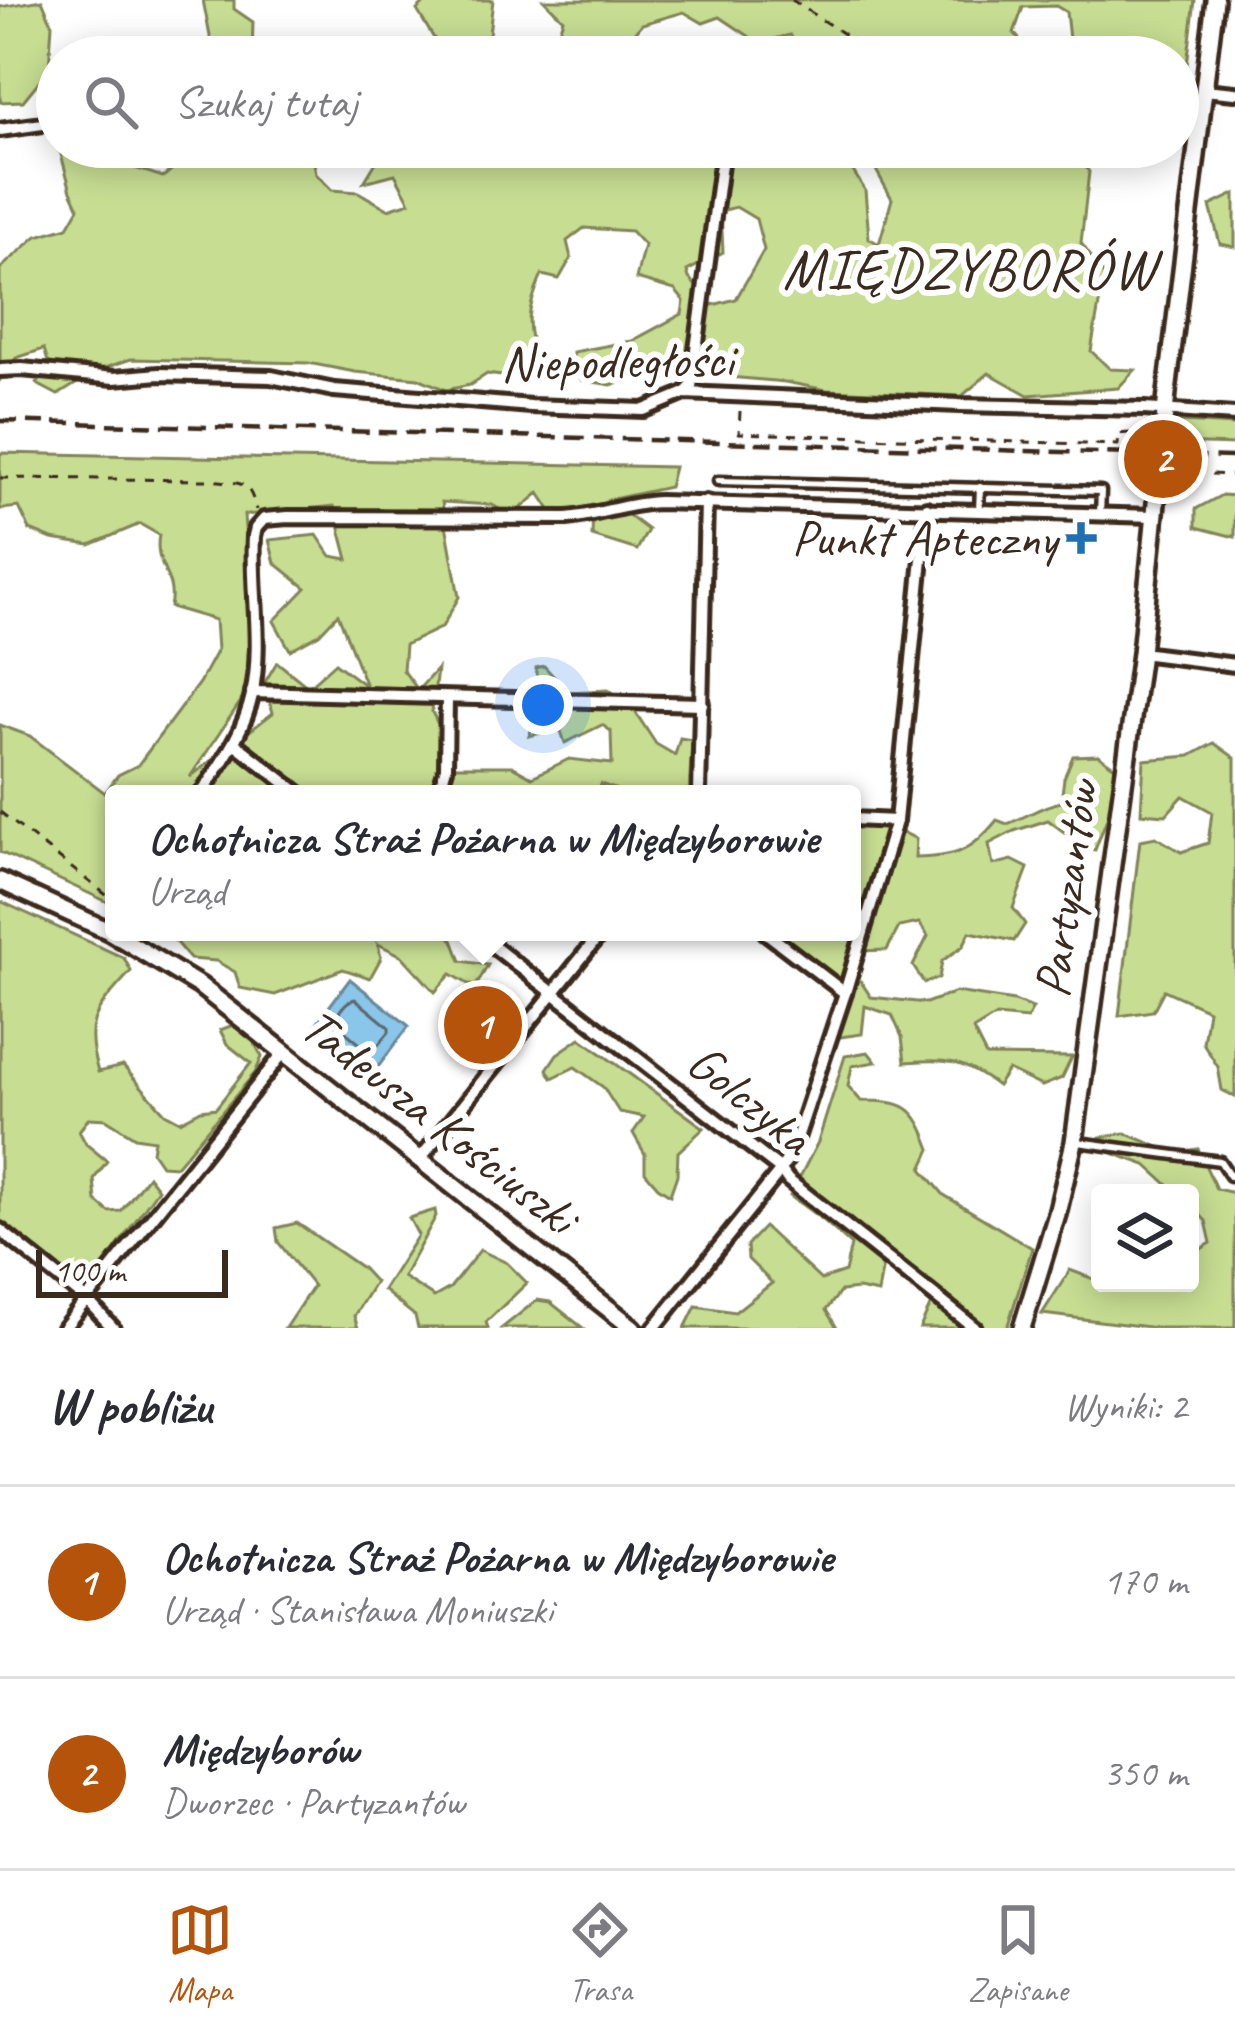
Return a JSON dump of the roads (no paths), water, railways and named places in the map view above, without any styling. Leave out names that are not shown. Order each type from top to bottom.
[{"type":"street","name":"Partyzantów","points":[[1199,138],[1215,0]]},
{"type":"street","points":[[1204,90],[1235,93]]},
{"type":"street","points":[[0,130],[36,125]]},
{"type":"street","points":[[685,393],[691,387],[721,168]]},
{"type":"street","name":"Partyzantów","points":[[1022,1328],[1058,1214],[1074,1142],[1141,653],[1195,168]]},
{"type":"street","name":"Niepodległości","points":[[0,370],[114,378],[159,374],[271,377],[334,390],[531,406],[644,410],[685,393],[1235,415]]},
{"type":"street","points":[[207,785],[234,743],[253,692],[254,551],[256,528],[265,520],[567,518],[645,502],[1155,516]]},
{"type":"street","points":[[699,785],[706,502]]},
{"type":"street","points":[[861,939],[896,820],[926,508]]},
{"type":"street","points":[[1141,653],[1235,665]]},
{"type":"street","points":[[253,692],[702,704]]},
{"type":"street","points":[[441,785],[446,768],[447,698]]},
{"type":"street","points":[[234,743],[288,785]]},
{"type":"street","points":[[861,819],[896,820]]},
{"type":"street","name":"Tadeusza Kościuszki","points":[[0,881],[105,925]]},
{"type":"street","name":"Tadeusza Kościuszki","points":[[132,941],[200,986],[633,1328]]},
{"type":"street","name":"Golczyka","points":[[486,941],[975,1328]]},
{"type":"street","points":[[420,1159],[595,941]]},
{"type":"street","points":[[776,941],[845,994]]},
{"type":"street","points":[[654,1328],[794,1148],[861,941]]},
{"type":"street","points":[[64,1328],[284,1052]]},
{"type":"street","points":[[0,1230],[113,1328]]},
{"type":"lane","points":[[718,481],[1101,491],[1100,514]]},
{"type":"lane","points":[[756,504],[757,482]]},
{"type":"lane","points":[[979,510],[980,488]]},
{"type":"lane","points":[[1074,1142],[1220,1161],[1230,1176]]},
{"type":"water","points":[[350,979],[409,1026],[378,1067],[371,1069],[316,1024]]},
{"type":"railway","points":[[0,421],[1235,457]]},
{"type":"place","name":"Międzyborów","points":[[1163,459]]},
{"type":"place","name":"Punkt Apteczny","points":[[1081,538]]},
{"type":"place","name":"Ochotnicza Straż Pożarna w Międzyborowie","points":[[483,1025]]},
{"type":"district","name":"MIĘDZYBORÓW","points":[[970,269]]}]
